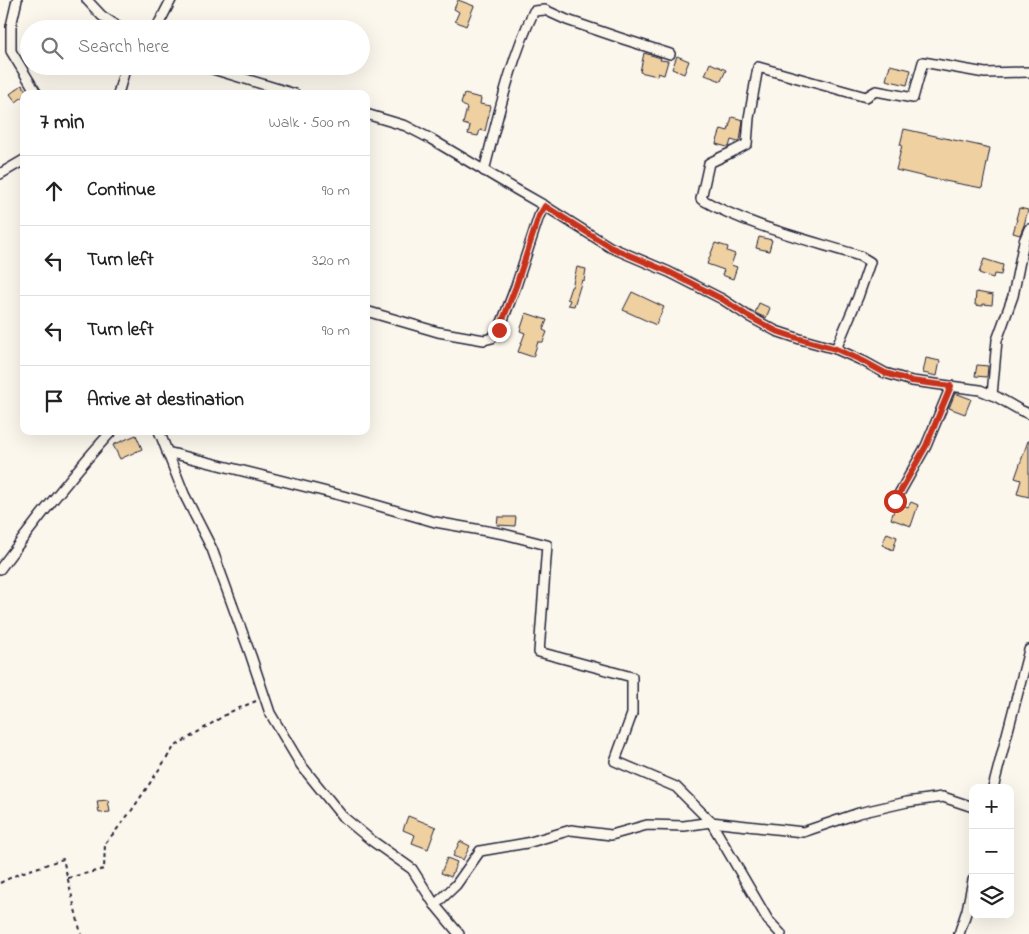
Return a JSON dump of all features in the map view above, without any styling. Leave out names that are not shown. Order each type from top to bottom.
[{"type":"street","points":[[18,0],[10,26],[11,52],[20,67]]},
{"type":"street","points":[[87,0],[108,20]]},
{"type":"street","points":[[161,20],[171,0]]},
{"type":"street","points":[[484,171],[525,30],[534,12],[545,10],[567,20],[670,54]]},
{"type":"street","points":[[836,349],[858,297],[870,262],[860,256],[778,231],[719,210],[701,200],[708,163],[747,144],[749,118],[758,68],[866,97],[876,91],[913,98],[923,62],[985,73],[1029,72]]},
{"type":"street","points":[[25,75],[35,90]]},
{"type":"street","points":[[119,90],[123,75]]},
{"type":"street","points":[[233,75],[282,90]]},
{"type":"street","points":[[370,115],[406,126],[545,206],[610,247],[669,272],[722,299],[776,331],[836,349],[885,373],[912,381],[980,390],[1029,414]]},
{"type":"street","points":[[0,174],[20,162]]},
{"type":"street","points":[[370,312],[438,332],[484,340],[492,338],[499,330],[539,216],[545,206]]},
{"type":"street","points":[[992,395],[997,340],[1013,296],[1024,241],[1029,229]]},
{"type":"street","points":[[895,501],[926,446],[951,386]]},
{"type":"street","points":[[0,569],[26,534],[108,435]]},
{"type":"street","points":[[162,435],[184,494],[212,549],[270,713],[301,765],[342,816],[371,840],[412,869],[435,905],[459,934]]},
{"type":"street","points":[[168,452],[355,499],[435,522],[504,534],[547,545],[539,652],[632,677],[632,714],[615,761],[676,787],[711,822],[768,920],[781,934]]},
{"type":"street","points":[[994,784],[1029,650]]},
{"type":"street","points":[[435,905],[456,884],[480,851],[527,843],[571,830],[611,835],[647,825],[684,826],[711,822],[803,832],[859,813],[907,802],[943,797],[969,806]]},
{"type":"street","points":[[959,934],[969,897]]},
{"type":"path","points":[[68,878],[104,869],[105,843],[132,810],[174,747],[230,712],[265,696]]},
{"type":"path","points":[[0,883],[18,874],[63,859],[81,934]]},
{"type":"building","points":[[458,0],[474,6],[466,26],[455,21],[459,12],[454,9]]},
{"type":"building","points":[[644,53],[661,58],[660,60],[668,61],[664,75],[658,73],[657,76],[640,72]]},
{"type":"building","points":[[677,56],[689,61],[684,74],[672,69]]},
{"type":"building","points":[[710,63],[726,70],[721,81],[705,75]]},
{"type":"building","points":[[890,65],[911,70],[907,85],[886,80]]},
{"type":"building","points":[[22,85],[26,90],[20,90],[20,99],[16,102],[10,94]]},
{"type":"building","points":[[464,94],[481,98],[480,104],[491,106],[485,131],[480,130],[478,136],[468,134],[470,126],[463,124],[467,108],[461,104]]},
{"type":"building","points":[[732,117],[743,120],[740,141],[731,140],[729,147],[716,144],[721,129],[728,131]]},
{"type":"building","points":[[904,129],[990,148],[982,188],[896,170]]},
{"type":"building","points":[[1019,208],[1028,210],[1020,235],[1013,233]]},
{"type":"building","points":[[759,237],[772,240],[769,251],[756,248]]},
{"type":"building","points":[[715,243],[728,247],[727,251],[735,254],[731,265],[737,267],[733,279],[722,275],[724,270],[707,264]]},
{"type":"building","points":[[984,259],[1003,265],[1001,275],[994,274],[993,278],[979,273]]},
{"type":"building","points":[[577,267],[586,269],[584,281],[582,280],[574,306],[568,305],[570,300],[567,299]]},
{"type":"building","points":[[632,292],[664,307],[656,325],[623,310]]},
{"type":"building","points":[[976,292],[993,295],[992,305],[975,305]]},
{"type":"building","points":[[759,303],[770,308],[766,318],[755,313]]},
{"type":"building","points":[[526,313],[547,320],[543,330],[547,332],[543,342],[538,342],[533,357],[518,352],[525,333],[520,331]]},
{"type":"building","points":[[926,358],[940,361],[937,376],[923,373]]},
{"type":"building","points":[[977,365],[988,366],[987,377],[975,376]]},
{"type":"building","points":[[955,393],[971,399],[965,414],[949,408]]},
{"type":"building","points":[[136,435],[142,449],[120,459],[113,445]]},
{"type":"building","points":[[1028,441],[1029,497],[1017,494],[1021,480],[1015,478]]},
{"type":"building","points":[[911,502],[918,505],[911,526],[891,519],[895,507],[900,504],[908,507]]},
{"type":"building","points":[[498,517],[516,517],[515,526],[497,525]]},
{"type":"building","points":[[887,533],[897,537],[893,550],[882,545]]},
{"type":"building","points":[[108,800],[110,812],[99,813],[97,801]]},
{"type":"building","points":[[408,816],[436,827],[428,849],[412,843],[415,835],[403,830]]},
{"type":"building","points":[[460,841],[470,846],[463,860],[453,856]]},
{"type":"building","points":[[447,858],[457,862],[451,877],[441,873]]},
{"type":"route","points":[[499,330],[539,216],[545,206],[610,247],[669,272],[722,299],[776,331],[836,349],[885,373],[912,381],[951,386],[926,446],[895,501]]}]
